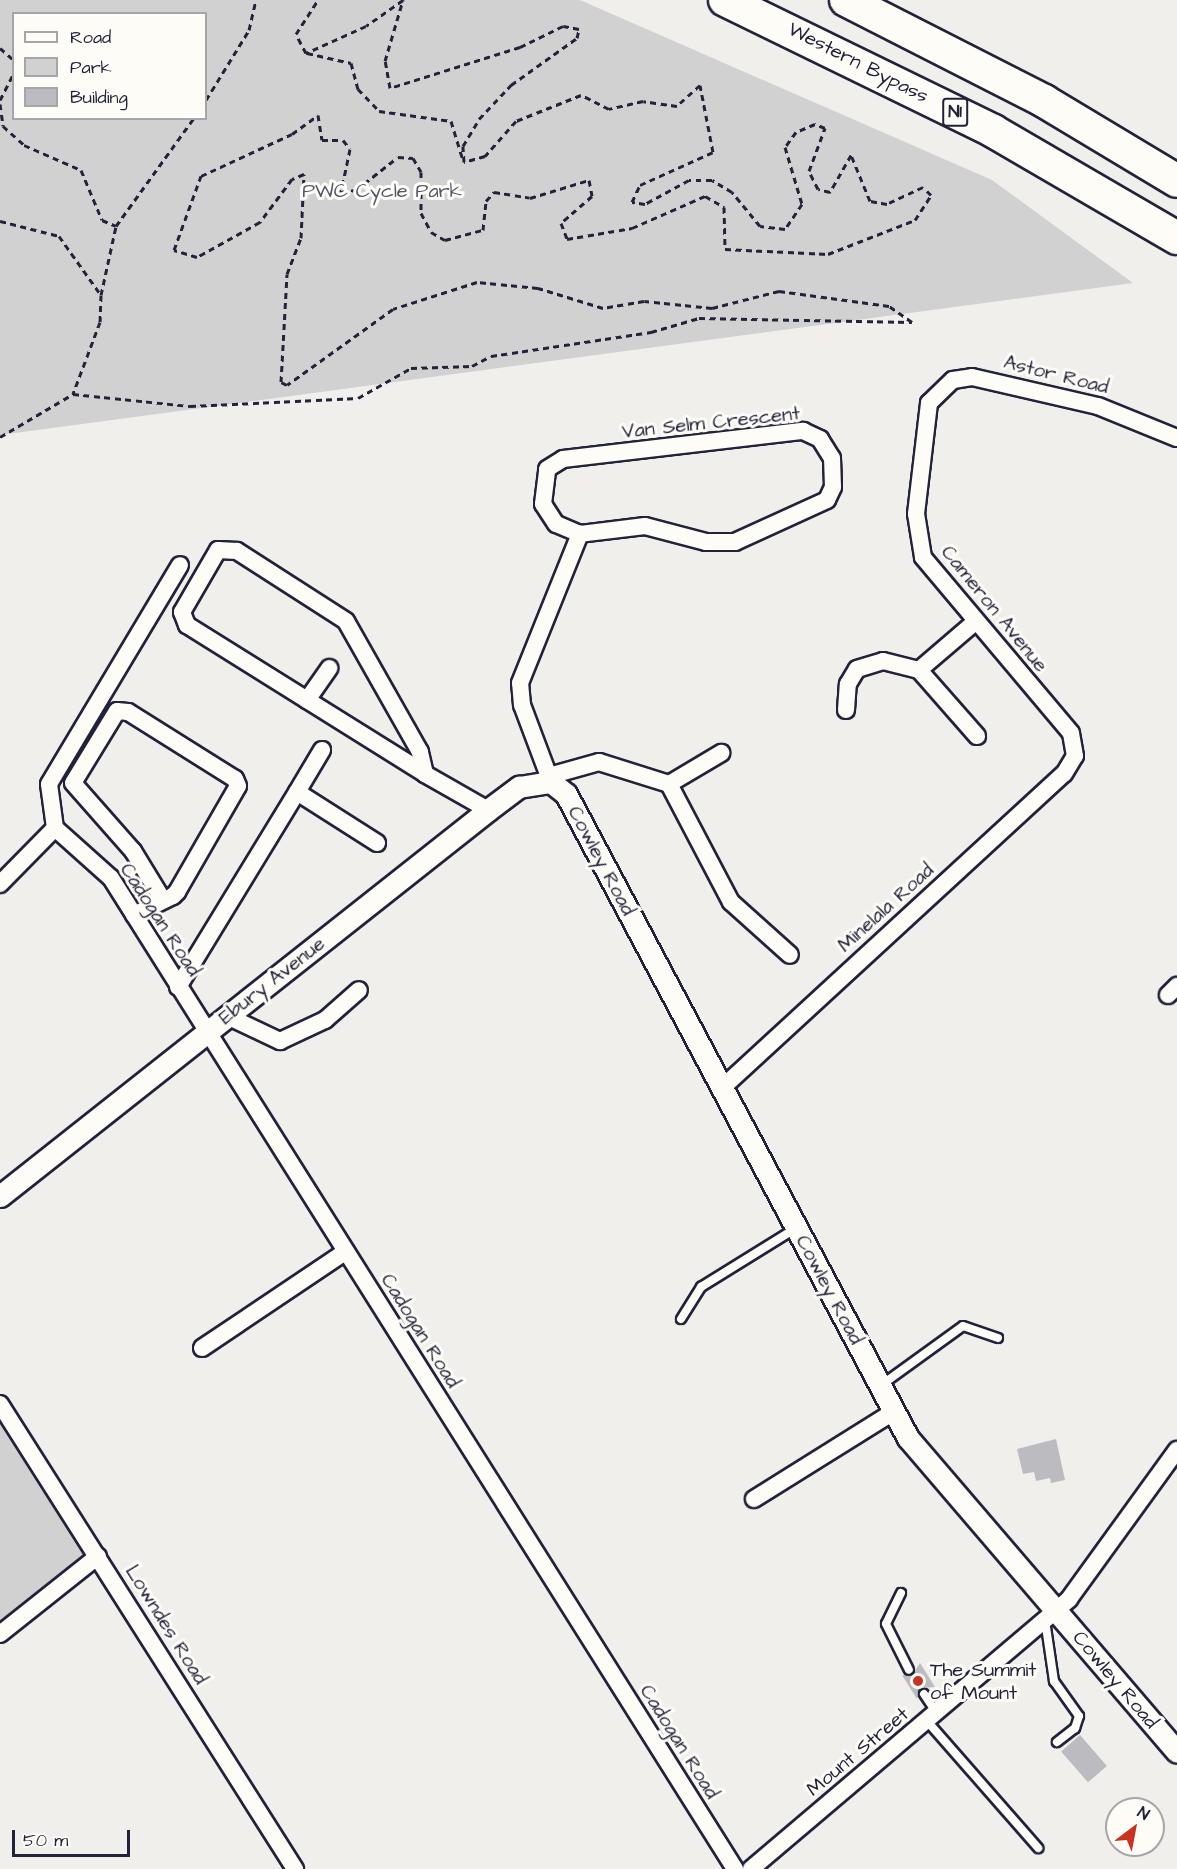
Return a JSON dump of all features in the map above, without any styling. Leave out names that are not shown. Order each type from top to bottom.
[{"type":"highway","name":"Western Bypass","points":[[725,0],[993,131],[1177,238]]},
{"type":"highway","points":[[846,0],[1044,101],[1177,182]]},
{"type":"street","name":"Astor Road","points":[[929,403],[953,380],[972,377],[1098,405],[1177,438]]},
{"type":"street","name":"Cameron Avenue","points":[[929,403],[916,534],[932,571],[1071,733],[1075,756]]},
{"type":"street","name":"Van Selm Crescent","points":[[803,431],[820,439],[832,458],[833,487],[817,509],[735,542],[706,542],[645,526],[580,534],[556,524],[543,504],[547,469],[564,459],[803,431]]},
{"type":"street","points":[[580,534],[520,683],[522,705],[550,779],[599,762],[669,784],[731,902],[790,955]]},
{"type":"street","points":[[425,774],[420,752],[346,621],[237,551],[218,550],[182,612],[184,622],[425,774],[488,810]]},
{"type":"street","points":[[0,885],[55,828],[49,784],[180,565]]},
{"type":"street","points":[[919,670],[975,622]]},
{"type":"street","points":[[846,710],[850,678],[857,669],[882,661],[919,670],[977,736]]},
{"type":"street","points":[[307,700],[328,668]]},
{"type":"street","points":[[134,915],[163,900],[177,892],[237,793],[237,782],[120,711],[73,783],[133,851],[163,900]]},
{"type":"street","points":[[178,987],[321,750]]},
{"type":"street","points":[[669,784],[721,753]]},
{"type":"street","name":"Minelala Road","points":[[722,1088],[1064,774],[1075,756]]},
{"type":"street","name":"Ebury Avenue","points":[[0,1196],[488,810],[519,787],[550,779]]},
{"type":"street","name":"Cowley Road","points":[[550,779],[566,794],[893,1412],[924,1458],[1050,1615],[1177,1752]]},
{"type":"street","points":[[297,792],[377,843]]},
{"type":"street","name":"Cadogan Road","points":[[55,828],[111,878],[735,1869]]},
{"type":"street","points":[[227,1016],[280,1041],[325,1020],[359,990]]},
{"type":"street","points":[[202,1348],[345,1252]]},
{"type":"street","name":"Lowndes Road","points":[[0,1404],[295,1869]]},
{"type":"street","points":[[754,1499],[893,1412]]},
{"type":"street","name":"Mount Street","points":[[751,1869],[1071,1598],[1177,1450]]},
{"type":"street","points":[[0,1634],[98,1556]]},
{"type":"lane","points":[[681,1319],[701,1287],[796,1228]]},
{"type":"lane","points":[[880,1387],[963,1326],[998,1338]]},
{"type":"lane","points":[[901,1593],[886,1624],[909,1670]]},
{"type":"lane","points":[[1050,1615],[1054,1681],[1079,1716],[1075,1728],[1058,1742]]},
{"type":"lane","points":[[924,1694],[932,1717],[1038,1848]]},
{"type":"path","points":[[207,98],[249,30],[256,0]]},
{"type":"path","points":[[318,0],[296,34],[306,53],[351,63],[358,89],[379,111],[451,121],[464,162]]},
{"type":"path","points":[[306,53],[366,26],[403,0],[385,61],[390,88],[520,47],[563,26],[579,28],[578,38],[510,85],[479,118],[463,146],[464,162]]},
{"type":"path","points":[[0,48],[12,58]]},
{"type":"path","points":[[12,76],[0,102],[3,126],[24,145],[81,170],[102,220],[116,226]]},
{"type":"path","points":[[0,437],[73,394],[190,406],[358,398],[411,368],[472,366],[492,356],[651,332],[699,318],[912,322],[889,306],[779,291],[712,308],[644,301],[603,308],[538,288],[477,282],[393,309],[287,386],[280,382],[278,361],[287,324],[287,274],[301,238],[304,174],[292,179],[260,222],[197,257],[174,250],[201,176],[292,134],[318,115],[322,141],[343,140],[350,149],[341,192],[356,190],[398,156],[412,158],[421,172],[421,213],[431,232],[445,240],[483,230],[486,201],[494,192],[530,198],[589,180],[592,196],[561,223],[567,238],[632,228],[705,195],[724,207],[725,249],[828,254],[915,220],[931,195],[923,187],[887,204],[870,201],[851,155],[830,192],[818,189],[809,171],[825,128],[815,124],[796,132],[785,147],[802,204],[785,229],[760,226],[732,192],[712,180],[689,180],[645,204],[632,202],[640,185],[713,152],[700,85],[677,106],[643,101],[609,109],[581,95],[516,121],[485,156],[464,162]]},
{"type":"path","points":[[73,394],[100,322],[101,295],[116,226],[193,120]]},
{"type":"path","points":[[0,221],[59,236],[101,295]]},
{"type":"green space","name":"PWC Cycle Park","points":[[0,0],[580,0],[992,180],[1133,283],[0,435]]},
{"type":"green space","points":[[0,1424],[91,1567],[0,1634]]},
{"type":"building","points":[[1056,1439],[1065,1480],[1051,1483],[1050,1478],[1036,1481],[1034,1472],[1023,1474],[1017,1449]]},
{"type":"building","name":"The Summit of Mount","points":[[920,1663],[935,1687],[921,1688],[917,1699],[902,1675],[912,1675]]},
{"type":"building","points":[[1080,1735],[1107,1766],[1088,1782],[1061,1751]]},
{"type":"place","name":"The Summit of Mount","points":[[918,1681]]}]
